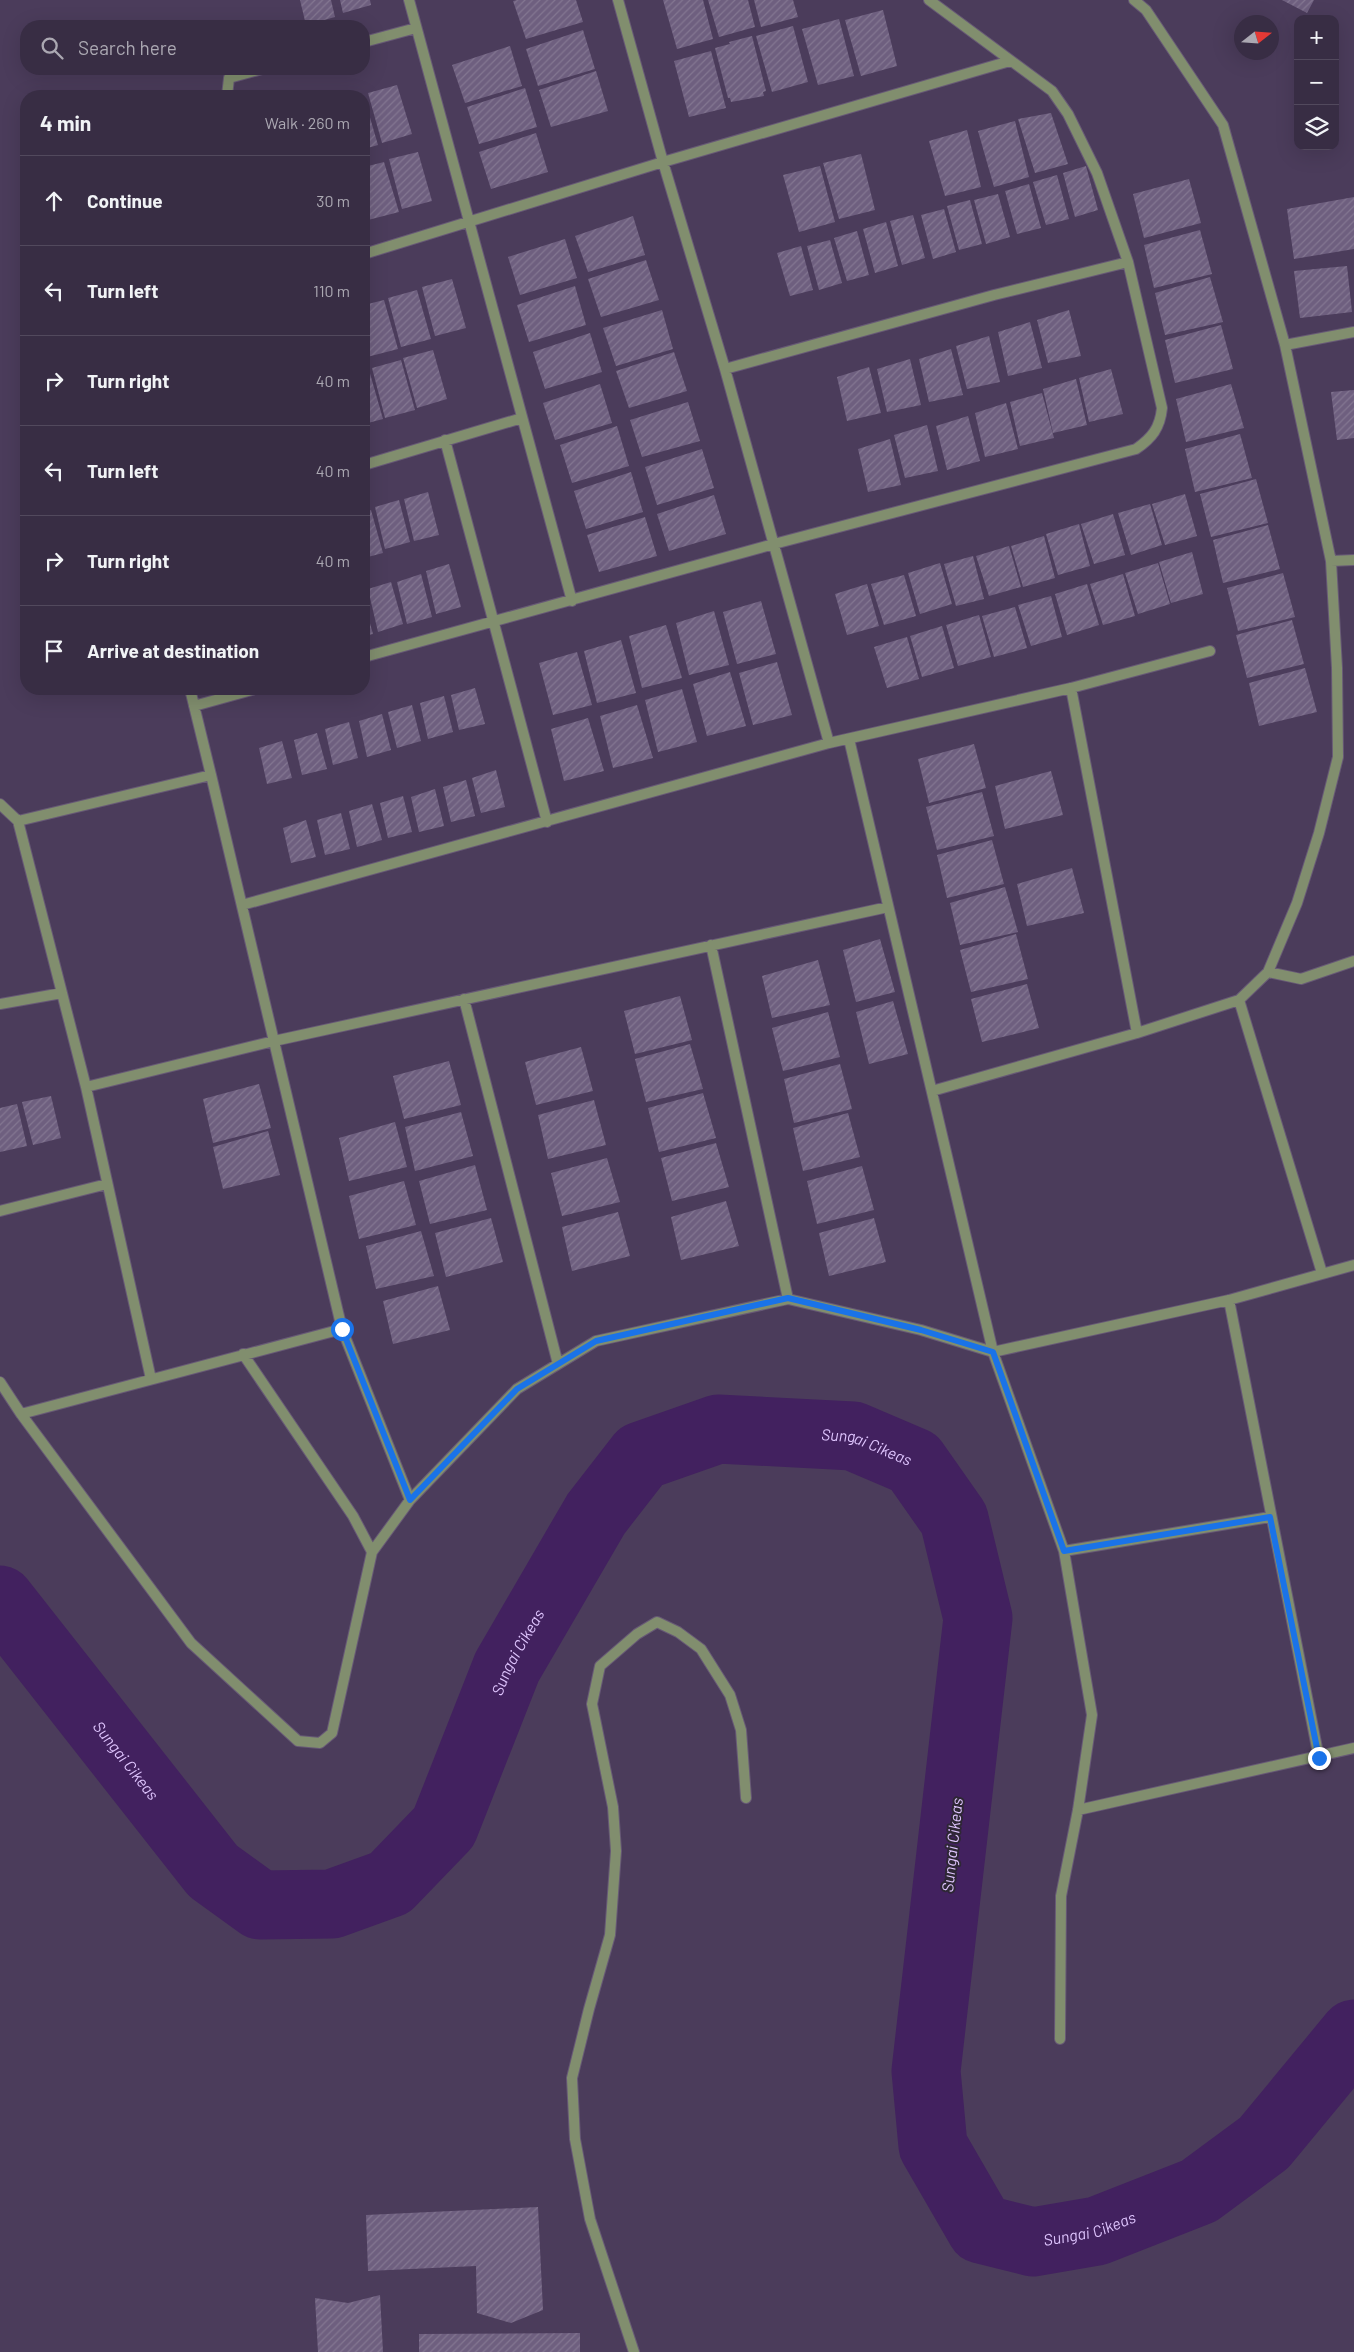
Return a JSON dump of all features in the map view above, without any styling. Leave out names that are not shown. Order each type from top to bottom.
[{"type":"street","points":[[409,0],[572,601]]},
{"type":"street","points":[[618,0],[663,162],[725,370],[829,743]]},
{"type":"street","points":[[370,656],[494,620],[572,601],[774,544],[1136,449],[1154,435],[1161,420],[1162,408],[1128,262],[1097,173],[1068,114],[1052,91],[929,0]]},
{"type":"street","points":[[932,1091],[1137,1033],[1239,1000],[1268,972],[1297,903],[1319,833],[1338,757],[1337,668],[1331,560],[1285,345],[1223,125],[1146,10],[1134,0]]},
{"type":"street","points":[[370,40],[416,28]]},
{"type":"street","points":[[370,252],[663,162],[1010,61]]},
{"type":"street","points":[[228,90],[229,78],[240,75]]},
{"type":"street","points":[[725,370],[994,295],[1128,262]]},
{"type":"street","points":[[1285,345],[1354,332]]},
{"type":"street","points":[[370,463],[522,418]]},
{"type":"street","points":[[445,440],[547,822]]},
{"type":"street","points":[[1331,560],[1354,560]]},
{"type":"street","points":[[242,905],[829,743],[1071,688],[1210,651]]},
{"type":"street","points":[[1071,688],[1137,1033]]},
{"type":"street","points":[[191,695],[342,1329],[410,1500]]},
{"type":"street","points":[[194,706],[233,695]]},
{"type":"street","points":[[849,739],[993,1352],[1064,1551],[1092,1715],[1078,1810],[1061,1896],[1060,2039]]},
{"type":"street","points":[[18,821],[211,775]]},
{"type":"street","points":[[0,804],[18,821],[86,1087],[151,1379]]},
{"type":"street","points":[[86,1087],[274,1041],[888,907]]},
{"type":"street","points":[[711,945],[788,1298]]},
{"type":"street","points":[[1268,972],[1301,979],[1354,961]]},
{"type":"street","points":[[0,1004],[62,993]]},
{"type":"street","points":[[464,1000],[558,1364]]},
{"type":"street","points":[[1239,1000],[1322,1273]]},
{"type":"street","points":[[0,1211],[107,1184]]},
{"type":"street","points":[[0,1382],[21,1414],[191,1643],[298,1742],[320,1743],[332,1733],[372,1552],[410,1500],[517,1389],[596,1341],[788,1298],[921,1330],[993,1352],[1229,1300],[1354,1265]]},
{"type":"street","points":[[1229,1300],[1270,1517],[1319,1758]]},
{"type":"street","points":[[21,1414],[342,1329]]},
{"type":"street","points":[[243,1354],[353,1516],[372,1552]]},
{"type":"street","points":[[1064,1551],[1270,1517]]},
{"type":"street","points":[[634,2352],[590,2219],[575,2140],[572,2078],[610,1935],[616,1851],[613,1807],[592,1704],[600,1666],[637,1634],[657,1622],[678,1632],[701,1650],[730,1694],[741,1730],[746,1798]]},
{"type":"street","points":[[1078,1810],[1319,1758],[1354,1748]]},
{"type":"building","points":[[300,0],[331,0],[335,17],[324,20],[305,20]]},
{"type":"building","points":[[340,0],[370,0],[371,5],[343,13]]},
{"type":"building","points":[[576,0],[583,22],[526,39],[513,1]]},
{"type":"building","points":[[663,0],[703,0],[713,39],[677,49]]},
{"type":"building","points":[[708,0],[748,0],[755,27],[719,37]]},
{"type":"building","points":[[754,0],[793,0],[798,17],[761,27]]},
{"type":"building","points":[[1282,0],[1314,0],[1307,13]]},
{"type":"building","points":[[883,10],[897,66],[861,76],[845,20]]},
{"type":"building","points":[[839,19],[854,76],[818,85],[802,29]]},
{"type":"building","points":[[793,26],[808,82],[772,92],[756,36]]},
{"type":"building","points":[[583,30],[595,69],[538,86],[526,49]]},
{"type":"building","points":[[752,36],[766,91],[763,92],[764,96],[731,102],[730,98],[728,98],[715,48]]},
{"type":"building","points":[[510,46],[522,86],[465,103],[452,65]]},
{"type":"building","points":[[711,51],[726,108],[689,117],[674,61]]},
{"type":"building","points":[[596,71],[608,111],[551,127],[539,90]]},
{"type":"building","points":[[397,85],[412,134],[382,143],[370,100],[370,92]]},
{"type":"building","points":[[525,88],[537,127],[479,144],[467,107]]},
{"type":"building","points":[[1051,113],[1068,164],[1035,173],[1018,119]]},
{"type":"building","points":[[370,118],[378,145],[370,147]]},
{"type":"building","points":[[1015,121],[1029,177],[994,187],[978,131]]},
{"type":"building","points":[[967,130],[981,187],[945,196],[929,141]]},
{"type":"building","points":[[536,133],[548,172],[491,189],[479,152]]},
{"type":"building","points":[[418,152],[432,201],[402,209],[389,159]]},
{"type":"building","points":[[861,154],[875,210],[839,219],[823,163]]},
{"type":"building","points":[[384,162],[399,212],[370,219],[370,166]]},
{"type":"building","points":[[820,166],[835,222],[799,232],[783,175]]},
{"type":"building","points":[[1086,166],[1098,210],[1075,217],[1063,173]]},
{"type":"building","points":[[1057,175],[1069,219],[1046,225],[1033,182]]},
{"type":"building","points":[[1189,179],[1201,223],[1144,238],[1133,194]]},
{"type":"building","points":[[1029,184],[1041,228],[1017,234],[1005,191]]},
{"type":"building","points":[[998,194],[1010,237],[986,244],[974,200]]},
{"type":"building","points":[[1354,197],[1354,249],[1294,259],[1287,209]]},
{"type":"building","points":[[970,200],[982,244],[959,250],[947,206]]},
{"type":"building","points":[[944,209],[956,252],[933,259],[921,215]]},
{"type":"building","points":[[913,215],[925,258],[902,265],[890,221]]},
{"type":"building","points":[[633,216],[645,255],[588,272],[575,236]]},
{"type":"building","points":[[886,222],[898,266],[875,273],[863,229]]},
{"type":"building","points":[[1200,230],[1212,274],[1154,288],[1144,245]]},
{"type":"building","points":[[857,231],[869,275],[847,281],[834,238]]},
{"type":"building","points":[[565,239],[577,278],[520,295],[508,257]]},
{"type":"building","points":[[830,240],[842,283],[819,290],[807,246]]},
{"type":"building","points":[[801,246],[813,290],[790,296],[777,253]]},
{"type":"building","points":[[646,260],[659,300],[601,317],[588,279]]},
{"type":"building","points":[[1347,266],[1352,312],[1300,318],[1294,271]]},
{"type":"building","points":[[1210,277],[1223,322],[1165,335],[1155,293]]},
{"type":"building","points":[[452,279],[466,328],[435,336],[422,287]]},
{"type":"building","points":[[575,286],[586,325],[529,342],[517,305]]},
{"type":"building","points":[[417,290],[431,339],[401,347],[388,298]]},
{"type":"building","points":[[384,300],[398,349],[370,356],[370,304]]},
{"type":"building","points":[[662,310],[673,349],[616,366],[603,328]]},
{"type":"building","points":[[1069,310],[1081,356],[1048,363],[1037,320]]},
{"type":"building","points":[[1030,322],[1042,368],[1008,376],[998,332]]},
{"type":"building","points":[[1221,325],[1233,369],[1175,383],[1165,340]]},
{"type":"building","points":[[590,333],[602,372],[545,389],[533,352]]},
{"type":"building","points":[[989,336],[1000,382],[967,389],[956,346]]},
{"type":"building","points":[[951,349],[963,395],[929,402],[919,359]]},
{"type":"building","points":[[433,350],[447,399],[417,408],[403,358]]},
{"type":"building","points":[[674,352],[687,391],[629,408],[616,371]]},
{"type":"building","points":[[910,359],[921,405],[887,412],[877,369]]},
{"type":"building","points":[[401,360],[415,410],[385,418],[372,368]]},
{"type":"building","points":[[869,367],[881,413],[847,421],[837,377]]},
{"type":"building","points":[[1111,369],[1123,414],[1089,422],[1079,378]]},
{"type":"building","points":[[370,374],[383,419],[370,422]]},
{"type":"building","points":[[1076,379],[1087,425],[1053,433],[1043,389]]},
{"type":"building","points":[[600,384],[612,423],[555,440],[543,403]]},
{"type":"building","points":[[1231,384],[1244,428],[1186,442],[1176,399]]},
{"type":"building","points":[[1354,390],[1354,438],[1337,440],[1331,392]]},
{"type":"building","points":[[1042,393],[1054,438],[1020,446],[1010,402]]},
{"type":"building","points":[[688,402],[700,441],[642,457],[630,420]]},
{"type":"building","points":[[1006,403],[1018,449],[985,457],[975,413]]},
{"type":"building","points":[[968,416],[980,461],[947,470],[936,426]]},
{"type":"building","points":[[927,425],[938,471],[905,478],[894,435]]},
{"type":"building","points":[[617,426],[629,466],[572,483],[560,445]]},
{"type":"building","points":[[1240,434],[1252,478],[1195,492],[1185,449]]},
{"type":"building","points":[[890,439],[901,485],[868,492],[858,449]]},
{"type":"building","points":[[702,449],[714,488],[657,505],[645,467]]},
{"type":"building","points":[[631,472],[643,512],[586,529],[574,491]]},
{"type":"building","points":[[1256,479],[1268,523],[1211,537],[1200,494]]},
{"type":"building","points":[[428,492],[439,535],[414,541],[404,499]]},
{"type":"building","points":[[1185,494],[1197,536],[1165,545],[1152,504]]},
{"type":"building","points":[[714,495],[726,534],[669,551],[657,514]]},
{"type":"building","points":[[399,500],[410,542],[385,549],[375,507]]},
{"type":"building","points":[[1150,504],[1162,545],[1131,555],[1118,513]]},
{"type":"building","points":[[370,510],[383,553],[370,556]]},
{"type":"building","points":[[1113,514],[1125,555],[1094,564],[1081,524]]},
{"type":"building","points":[[645,517],[657,556],[599,572],[587,535]]},
{"type":"building","points":[[1079,524],[1090,566],[1058,575],[1046,534]]},
{"type":"building","points":[[1268,525],[1280,569],[1223,583],[1213,540]]},
{"type":"building","points":[[1044,536],[1055,578],[1023,587],[1011,546]]},
{"type":"building","points":[[1009,546],[1021,587],[989,596],[976,556]]},
{"type":"building","points":[[1192,552],[1203,594],[1171,603],[1159,562]]},
{"type":"building","points":[[973,556],[984,599],[956,606],[944,564]]},
{"type":"building","points":[[940,563],[952,604],[920,614],[908,573]]},
{"type":"building","points":[[1158,563],[1170,604],[1138,614],[1125,573]]},
{"type":"building","points":[[449,564],[461,607],[436,614],[426,571]]},
{"type":"building","points":[[1283,573],[1295,617],[1238,631],[1227,588]]},
{"type":"building","points":[[421,574],[432,617],[407,624],[397,582]]},
{"type":"building","points":[[1123,574],[1135,616],[1103,625],[1090,584]]},
{"type":"building","points":[[904,575],[916,616],[884,625],[871,584]]},
{"type":"building","points":[[391,582],[403,624],[378,632],[370,598],[370,588]]},
{"type":"building","points":[[867,584],[879,626],[847,635],[835,594]]},
{"type":"building","points":[[1087,584],[1099,625],[1067,635],[1055,594]]},
{"type":"building","points":[[1051,596],[1062,637],[1031,646],[1018,605]]},
{"type":"building","points":[[761,601],[776,654],[737,664],[723,612]]},
{"type":"building","points":[[1015,607],[1027,648],[994,657],[982,616]]},
{"type":"building","points":[[714,611],[729,665],[689,675],[676,623]]},
{"type":"building","points":[[979,615],[991,657],[958,666],[946,625]]},
{"type":"building","points":[[1292,620],[1304,664],[1247,678],[1236,635]]},
{"type":"building","points":[[370,623],[373,634],[370,635]]},
{"type":"building","points":[[666,625],[682,678],[642,688],[629,636]]},
{"type":"building","points":[[942,626],[954,668],[922,677],[910,636]]},
{"type":"building","points":[[907,637],[919,679],[887,688],[874,647]]},
{"type":"building","points":[[621,640],[636,693],[597,703],[584,651]]},
{"type":"building","points":[[577,652],[592,705],[553,715],[539,663]]},
{"type":"building","points":[[777,662],[792,715],[753,725],[739,673]]},
{"type":"building","points":[[1305,668],[1317,712],[1259,726],[1249,683]]},
{"type":"building","points":[[730,672],[746,726],[707,736],[693,684]]},
{"type":"building","points":[[475,688],[485,724],[459,730],[451,695]]},
{"type":"building","points":[[682,689],[697,742],[658,752],[645,700]]},
{"type":"building","points":[[444,696],[453,732],[428,739],[420,703]]},
{"type":"building","points":[[412,705],[421,741],[397,748],[388,712]]},
{"type":"building","points":[[637,705],[653,758],[613,768],[600,716]]},
{"type":"building","points":[[382,714],[391,750],[367,757],[359,721]]},
{"type":"building","points":[[588,718],[604,771],[564,781],[551,729]]},
{"type":"building","points":[[349,722],[358,758],[333,765],[325,729]]},
{"type":"building","points":[[317,733],[327,769],[302,775],[294,740]]},
{"type":"building","points":[[282,741],[292,778],[267,784],[259,748]]},
{"type":"building","points":[[974,744],[986,788],[929,803],[918,759]]},
{"type":"building","points":[[496,770],[505,807],[481,813],[472,778]]},
{"type":"building","points":[[1051,771],[1063,815],[1005,829],[995,786]]},
{"type":"building","points":[[466,780],[475,816],[451,822],[443,787]]},
{"type":"building","points":[[435,789],[444,826],[419,832],[411,797]]},
{"type":"building","points":[[982,792],[994,836],[937,850],[926,807]]},
{"type":"building","points":[[403,796],[412,832],[388,838],[380,803]]},
{"type":"building","points":[[372,804],[382,840],[357,847],[349,811]]},
{"type":"building","points":[[341,813],[350,849],[325,855],[317,820]]},
{"type":"building","points":[[306,820],[316,857],[291,863],[283,828]]},
{"type":"building","points":[[992,840],[1004,884],[947,898],[937,855]]},
{"type":"building","points":[[1072,868],[1084,913],[1027,926],[1017,884]]},
{"type":"building","points":[[1005,887],[1018,932],[960,945],[950,903]]},
{"type":"building","points":[[1016,934],[1028,979],[971,992],[960,950]]},
{"type":"building","points":[[880,939],[895,992],[856,1002],[843,950]]},
{"type":"building","points":[[818,960],[830,1005],[772,1018],[762,976]]},
{"type":"building","points":[[1027,984],[1039,1028],[982,1042],[971,999]]},
{"type":"building","points":[[680,996],[692,1040],[635,1054],[624,1011]]},
{"type":"building","points":[[893,1001],[908,1054],[869,1064],[856,1012]]},
{"type":"building","points":[[828,1012],[840,1057],[783,1071],[772,1028]]},
{"type":"building","points":[[690,1044],[703,1089],[646,1102],[635,1059]]},
{"type":"building","points":[[581,1047],[593,1091],[536,1105],[525,1062]]},
{"type":"building","points":[[449,1061],[461,1105],[404,1119],[393,1076]]},
{"type":"building","points":[[840,1064],[852,1109],[794,1123],[784,1079]]},
{"type":"building","points":[[259,1084],[271,1128],[213,1143],[203,1099]]},
{"type":"building","points":[[703,1093],[716,1138],[659,1152],[648,1108]]},
{"type":"building","points":[[51,1096],[61,1138],[33,1145],[22,1102]]},
{"type":"building","points":[[594,1100],[606,1145],[548,1159],[538,1115]]},
{"type":"building","points":[[17,1104],[27,1146],[0,1152],[0,1108]]},
{"type":"building","points":[[461,1112],[473,1156],[415,1171],[405,1127]]},
{"type":"building","points":[[848,1113],[860,1157],[803,1171],[793,1128]]},
{"type":"building","points":[[395,1122],[407,1167],[349,1181],[339,1138]]},
{"type":"building","points":[[268,1131],[280,1175],[223,1189],[213,1147]]},
{"type":"building","points":[[716,1143],[729,1187],[672,1201],[661,1158]]},
{"type":"building","points":[[607,1158],[620,1202],[562,1216],[551,1173]]},
{"type":"building","points":[[475,1165],[487,1210],[430,1224],[419,1181]]},
{"type":"building","points":[[862,1166],[874,1210],[817,1224],[807,1181]]},
{"type":"building","points":[[404,1181],[416,1225],[359,1239],[349,1196]]},
{"type":"building","points":[[726,1201],[739,1246],[681,1260],[671,1217]]},
{"type":"building","points":[[618,1212],[630,1256],[572,1271],[562,1227]]},
{"type":"building","points":[[491,1218],[503,1262],[446,1277],[435,1233]]},
{"type":"building","points":[[874,1218],[886,1262],[829,1276],[819,1233]]},
{"type":"building","points":[[421,1231],[434,1276],[376,1289],[366,1246]]},
{"type":"building","points":[[438,1286],[450,1330],[393,1344],[383,1301]]},
{"type":"building","points":[[538,2207],[543,2310],[511,2323],[477,2313],[476,2266],[368,2271],[366,2215]]},
{"type":"building","points":[[380,2295],[383,2352],[318,2352],[315,2298],[348,2303]]},
{"type":"building","points":[[580,2333],[580,2352],[419,2352],[419,2334]]},
{"type":"waterway","name":"Sungai Cikeas","points":[[0,1600],[213,1871],[260,1905],[332,1904],[390,1883],[444,1827],[507,1667],[596,1514],[641,1456],[718,1429],[853,1436],[914,1462],[954,1519],[978,1618],[926,2071],[933,2146],[981,2229],[1033,2242],[1097,2231],[1199,2191],[1264,2143],[1354,2034]]},
{"type":"route","points":[[342,1329],[410,1500],[517,1389],[596,1341],[788,1298],[921,1330],[993,1352],[1064,1551],[1270,1517],[1319,1758]]}]
